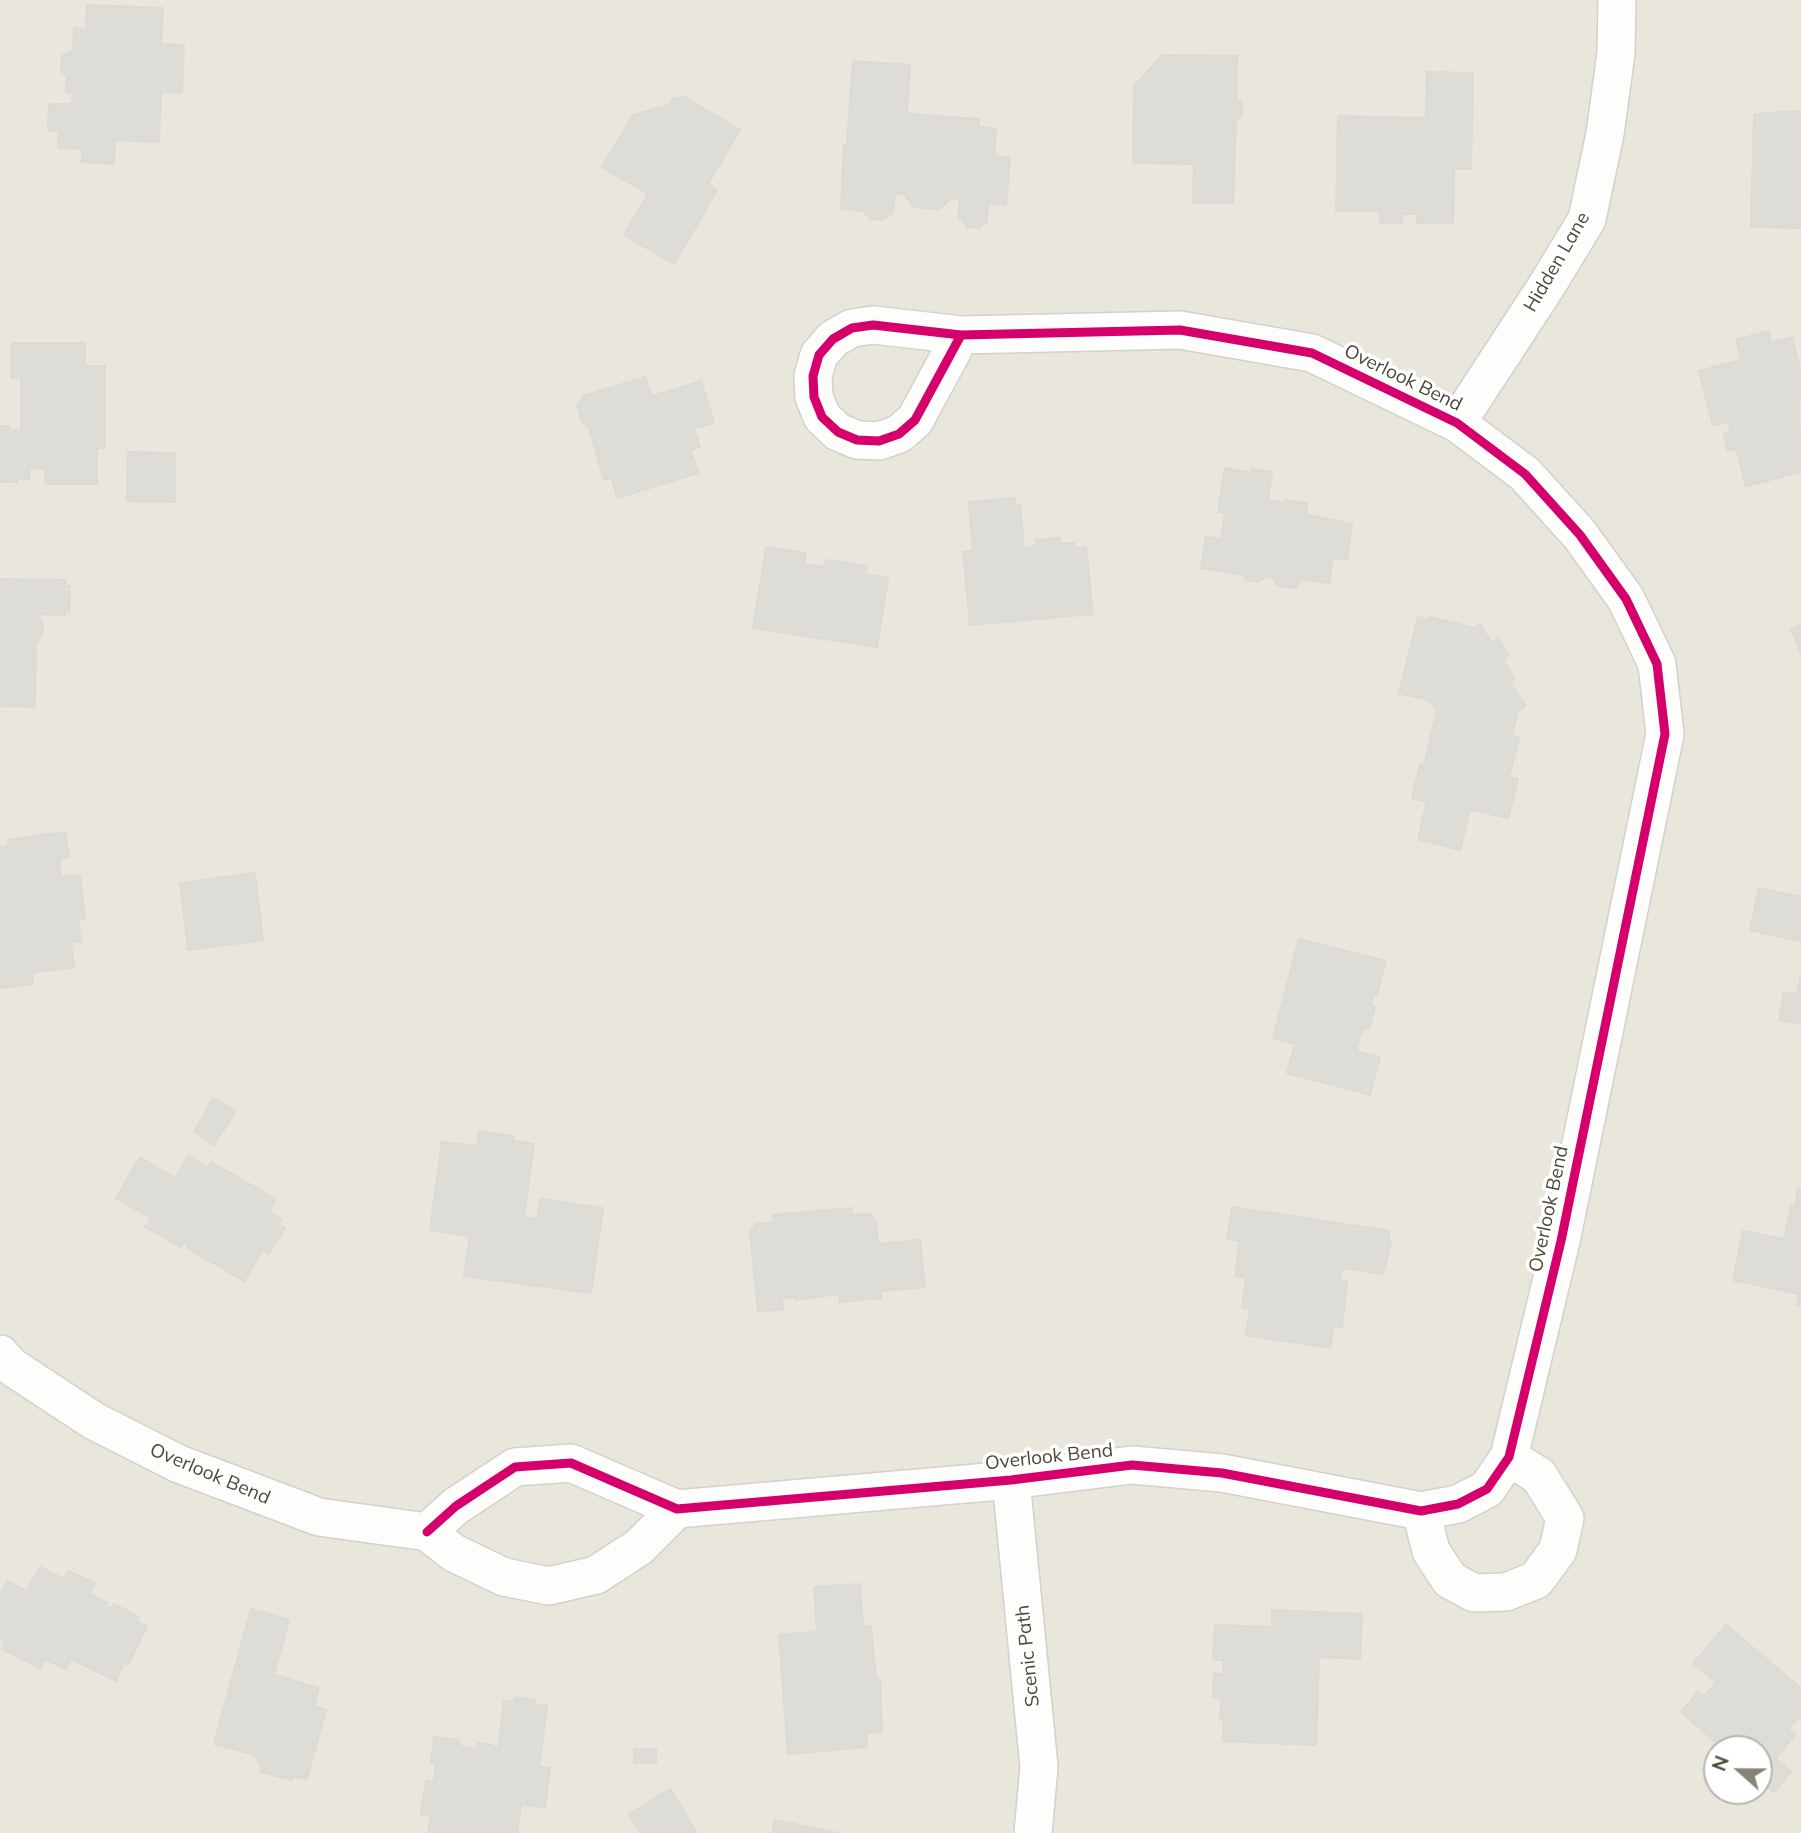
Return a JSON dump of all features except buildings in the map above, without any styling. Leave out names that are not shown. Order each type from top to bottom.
[{"type":"street","name":"Hidden Lane","points":[[1458,423],[1587,219],[1605,135],[1616,53],[1617,0]]},
{"type":"street","name":"Overlook Bend","points":[[427,1532],[456,1506],[514,1467],[571,1463],[677,1509],[1011,1480],[1132,1465],[1222,1473],[1421,1511],[1458,1504],[1487,1489],[1509,1457],[1561,1241],[1665,734],[1657,664],[1626,599],[1580,535],[1525,474],[1458,423],[1312,353],[1180,330],[961,335]]},
{"type":"street","name":"Overlook Bend","points":[[4,1366],[94,1421],[179,1464],[319,1517],[427,1532],[454,1553],[504,1577],[549,1586],[596,1575],[639,1547],[677,1509]]},
{"type":"street","points":[[1421,1511],[1431,1550],[1450,1580],[1474,1594],[1506,1592],[1536,1580],[1558,1550],[1565,1518],[1539,1476],[1509,1457]]},
{"type":"street","name":"Scenic Path","points":[[1011,1480],[1039,1767],[1033,1833]]},
{"type":"shaded area","points":[[0,0],[1801,0],[1801,1833],[0,1833]]},
{"type":"cycle path","points":[[427,1532],[456,1506],[515,1467],[571,1463],[677,1509],[1011,1480],[1132,1465],[1222,1473],[1421,1511],[1458,1504],[1487,1489],[1509,1457],[1561,1241],[1665,734],[1657,664],[1626,599],[1580,535],[1525,474],[1457,423],[1312,353],[1180,330],[961,335],[873,325],[852,328],[833,339],[819,355],[813,376],[814,397],[822,417],[838,432],[857,440],[879,441],[899,434],[915,420],[961,335]]}]
